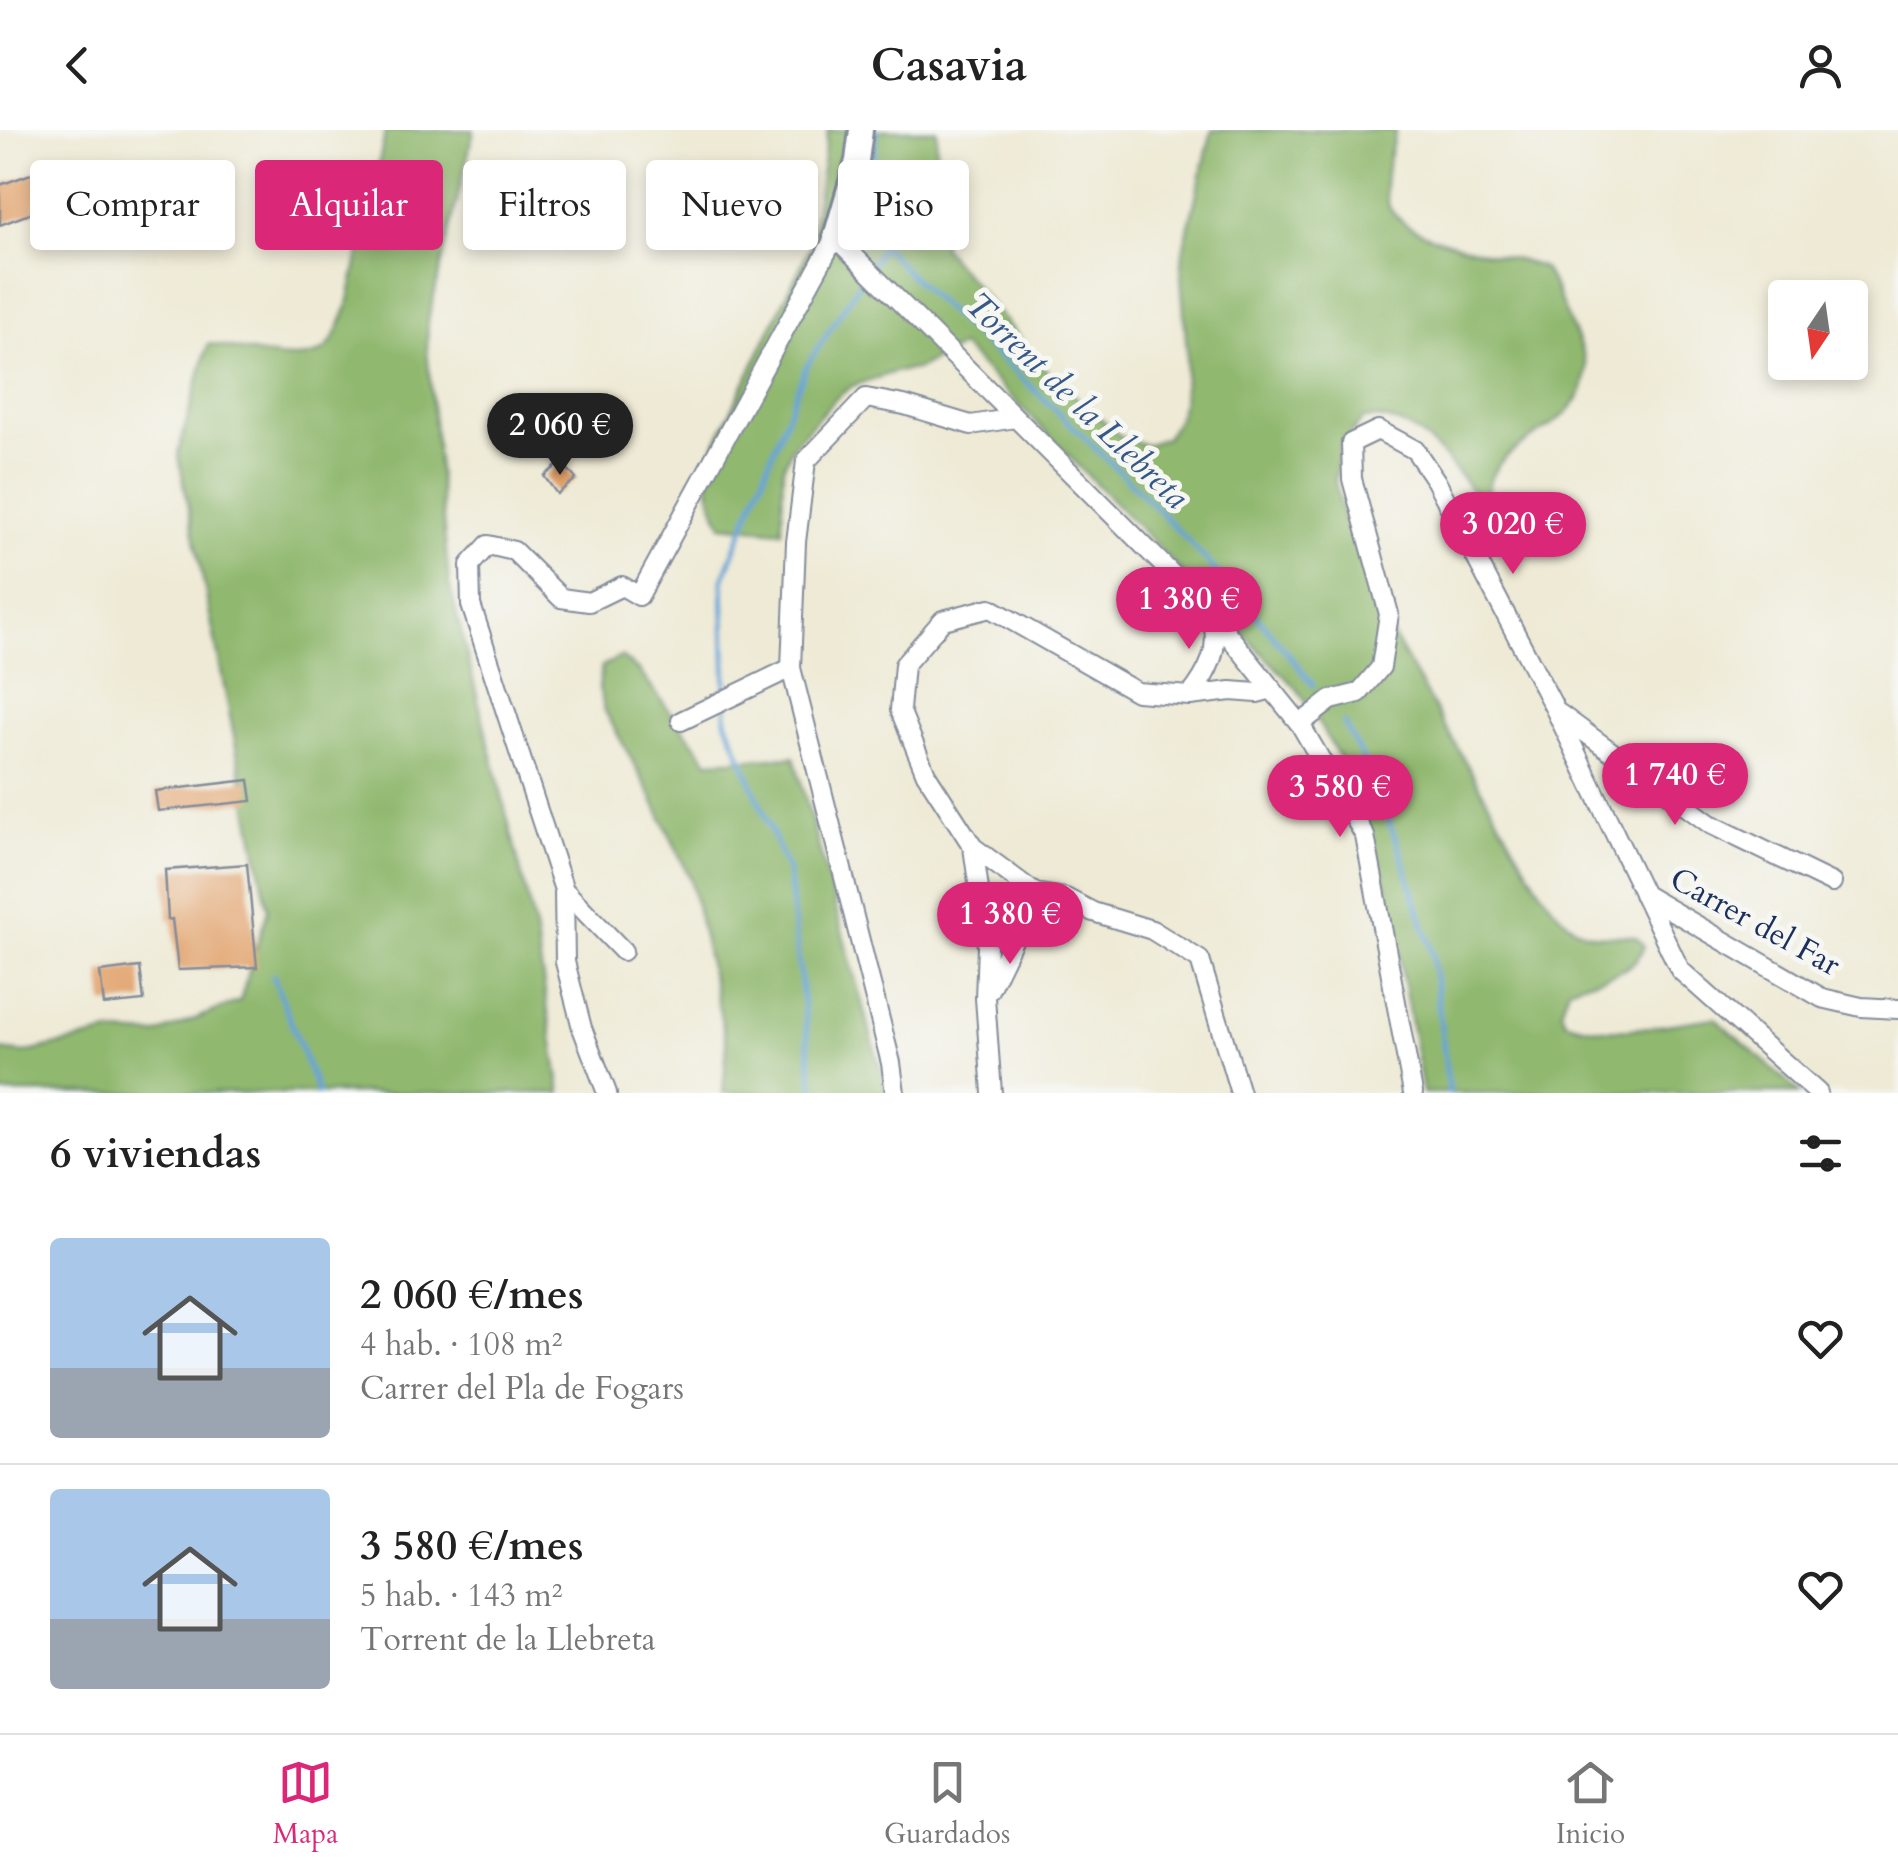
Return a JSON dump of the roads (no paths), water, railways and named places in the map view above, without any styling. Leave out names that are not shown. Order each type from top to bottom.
[{"type":"street","points":[[607,1093],[582,1028],[565,962],[564,890],[471,606],[470,564],[488,544],[514,550],[561,598],[589,602],[622,586],[639,596],[835,238],[857,161],[860,130]]},
{"type":"street","points":[[835,238],[1209,611],[1300,724],[1365,836],[1413,1093]]},
{"type":"street","points":[[895,1093],[891,1063],[791,668],[796,542],[806,462],[866,398],[971,425],[1014,418]]},
{"type":"street","points":[[1300,724],[1331,700],[1359,693],[1381,667],[1389,614],[1352,478],[1351,443],[1378,430],[1416,450],[1436,481],[1556,711],[1680,970],[1818,1093]]},
{"type":"street","points":[[1240,1093],[1200,960],[1152,930],[1093,912],[1066,898],[1035,893],[973,847],[926,774],[900,710],[904,665],[943,620],[990,608],[1137,692],[1190,696],[1272,689]]},
{"type":"street","points":[[1190,696],[1209,671],[1216,633],[1209,611]]},
{"type":"street","points":[[681,721],[791,668]]},
{"type":"street","points":[[1556,711],[1710,824],[1832,883]]},
{"type":"street","points":[[973,847],[986,946],[992,1093]]},
{"type":"street","points":[[564,890],[622,951]]},
{"type":"street","name":"Carrer del Far","points":[[1643,894],[1822,998],[1861,1007],[1898,1009]]},
{"type":"street","points":[[986,998],[1019,928],[1066,898]]},
{"type":"waterway","points":[[726,694],[723,580],[806,367],[883,246],[869,196],[877,130]]},
{"type":"waterway","name":"Torrent de la Llebreta","points":[[887,250],[1176,528],[1313,685]]},
{"type":"waterway","points":[[726,705],[726,720],[788,872],[814,1093]]},
{"type":"waterway","name":"Torrent de la Llebreta","points":[[1344,723],[1371,775],[1401,853],[1432,952],[1449,1093]]},
{"type":"waterway","points":[[273,975],[318,1093]]}]
